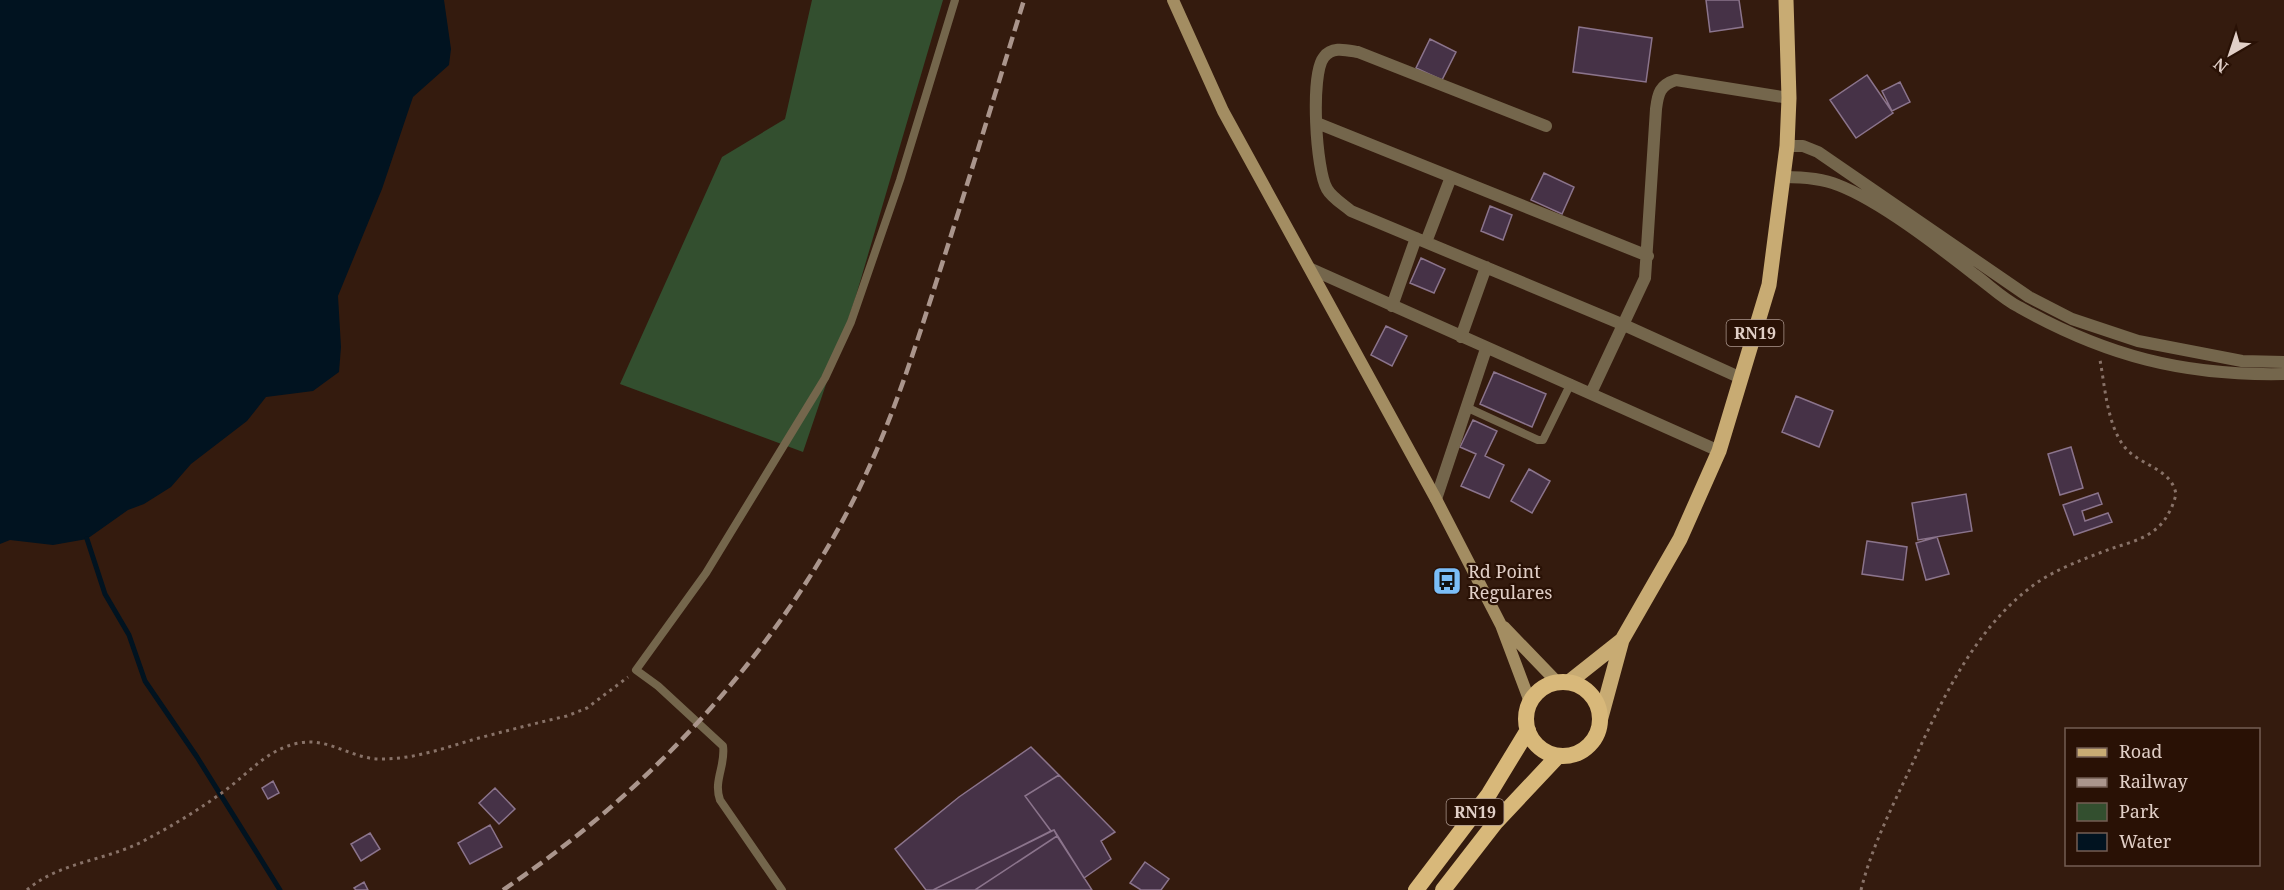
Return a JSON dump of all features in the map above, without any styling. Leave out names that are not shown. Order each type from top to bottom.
[{"type":"highway","name":"RN19","points":[[1416,890],[1489,794],[1528,730],[1526,716],[1530,702],[1546,686],[1563,682]]},
{"type":"highway","points":[[1563,682],[1582,686],[1592,695],[1599,708],[1600,721]]},
{"type":"highway","name":"RN19","points":[[1443,890],[1501,817],[1558,756],[1570,755],[1591,743],[1600,721]]},
{"type":"highway","points":[[1528,730],[1535,743],[1545,751],[1558,756]]},
{"type":"main road","points":[[1173,0],[1223,111],[1436,500],[1501,625],[1530,702]]},
{"type":"main road","name":"RN19","points":[[1600,721],[1622,640],[1680,539],[1719,451],[1768,285],[1787,146],[1789,98],[1786,0]]},
{"type":"main road","points":[[1501,625],[1563,682]]},
{"type":"main road","name":"RN19","points":[[1563,682],[1622,640]]},
{"type":"street","points":[[1546,126],[1358,52],[1341,49],[1329,52],[1322,58],[1317,76],[1317,123],[1321,170],[1327,190],[1351,211],[1624,325],[1742,378]]},
{"type":"street","points":[[1591,393],[1645,278],[1658,93],[1665,83],[1676,80],[1789,98]]},
{"type":"street","points":[[1317,123],[1648,256]]},
{"type":"street","points":[[1787,146],[1803,146],[1818,152],[2029,297],[2072,319],[2139,341],[2242,361],[2284,362]]},
{"type":"street","points":[[1838,185],[1842,169]]},
{"type":"street","points":[[1392,306],[1451,177]]},
{"type":"street","points":[[1784,177],[1812,178],[1838,185],[1888,213],[2017,307],[2097,346],[2150,362],[2194,370],[2246,375],[2284,374]]},
{"type":"street","points":[[1461,337],[1486,267]]},
{"type":"street","points":[[1311,269],[1486,349],[1571,383],[1719,451]]},
{"type":"street","points":[[1436,500],[1486,349]]},
{"type":"lane","points":[[782,890],[720,800],[717,791],[723,762],[723,746],[666,693],[636,670],[706,573],[825,378],[851,322],[900,180],[955,0]]},
{"type":"lane","points":[[1468,408],[1538,440],[1543,440],[1571,383]]},
{"type":"path","points":[[1862,890],[1872,856],[1892,806],[1931,724],[1965,661],[1991,625],[2017,597],[2052,572],[2146,536],[2166,518],[2174,501],[2175,487],[2169,477],[2133,456],[2117,434],[2097,346]]},
{"type":"path","points":[[27,890],[40,879],[59,870],[122,852],[148,839],[230,787],[261,759],[280,748],[300,743],[319,742],[365,758],[401,758],[567,716],[587,708],[636,670]]},
{"type":"green space","points":[[812,0],[943,0],[855,299],[803,452],[620,384],[722,157],[785,119]]},
{"type":"water","points":[[0,0],[444,0],[451,49],[449,65],[413,97],[382,189],[338,296],[341,347],[339,372],[313,391],[266,397],[247,421],[191,464],[171,487],[144,504],[128,510],[87,539],[53,545],[10,540],[0,544]]},
{"type":"building","points":[[1706,0],[1739,0],[1743,27],[1710,32]]},
{"type":"building","points":[[1579,27],[1652,38],[1646,82],[1573,72]]},
{"type":"building","points":[[1430,39],[1456,52],[1442,80],[1416,68]]},
{"type":"building","points":[[1867,75],[1893,113],[1856,138],[1830,100]]},
{"type":"building","points":[[1900,82],[1910,102],[1892,111],[1882,91]]},
{"type":"building","points":[[1544,173],[1574,187],[1562,214],[1531,200]]},
{"type":"building","points":[[1490,206],[1512,215],[1503,240],[1481,231]]},
{"type":"building","points":[[1421,258],[1445,269],[1434,293],[1410,283]]},
{"type":"building","points":[[1386,326],[1407,336],[1392,366],[1371,355]]},
{"type":"building","points":[[1494,372],[1546,394],[1532,427],[1480,404]]},
{"type":"building","points":[[1796,396],[1833,411],[1819,447],[1782,432]]},
{"type":"building","points":[[1473,420],[1497,431],[1485,456],[1504,465],[1489,498],[1461,486],[1476,454],[1460,447]]},
{"type":"building","points":[[2071,447],[2083,488],[2060,495],[2048,454]]},
{"type":"building","points":[[1529,469],[1550,481],[1532,513],[1511,501]]},
{"type":"building","points":[[2098,493],[2102,504],[2082,511],[2085,521],[2108,513],[2112,522],[2074,535],[2063,505]]},
{"type":"building","points":[[1966,494],[1972,531],[1918,540],[1912,503]]},
{"type":"building","points":[[1937,537],[1949,574],[1926,580],[1916,543]]},
{"type":"building","points":[[1867,541],[1907,547],[1903,580],[1862,574]]},
{"type":"building","points":[[1031,747],[1059,775],[1025,796],[1051,831],[933,890],[926,890],[895,849],[959,797]]},
{"type":"building","points":[[1059,775],[1115,832],[1101,841],[1111,859],[1084,878],[1054,830],[1051,831],[1025,796]]},
{"type":"building","points":[[273,781],[279,793],[268,799],[262,788]]},
{"type":"building","points":[[495,788],[515,809],[499,824],[479,803]]},
{"type":"building","points":[[490,825],[502,847],[470,864],[458,843]]},
{"type":"building","points":[[1054,830],[1057,836],[975,890],[933,890]]},
{"type":"building","points":[[370,833],[380,849],[361,861],[351,844]]},
{"type":"building","points":[[1057,836],[1092,890],[975,890]]},
{"type":"building","points":[[1145,862],[1169,879],[1161,890],[1141,890],[1130,883]]},
{"type":"building","points":[[364,882],[368,890],[354,888]]},
{"type":"waterway","points":[[87,539],[105,594],[129,635],[145,681],[197,757],[280,890]]},
{"type":"railway","points":[[503,890],[609,809],[659,763],[706,714],[789,608],[825,552],[870,465],[904,380],[1024,0]]},
{"type":"place","name":"Rd Point Regulares","points":[[1447,581]]}]
